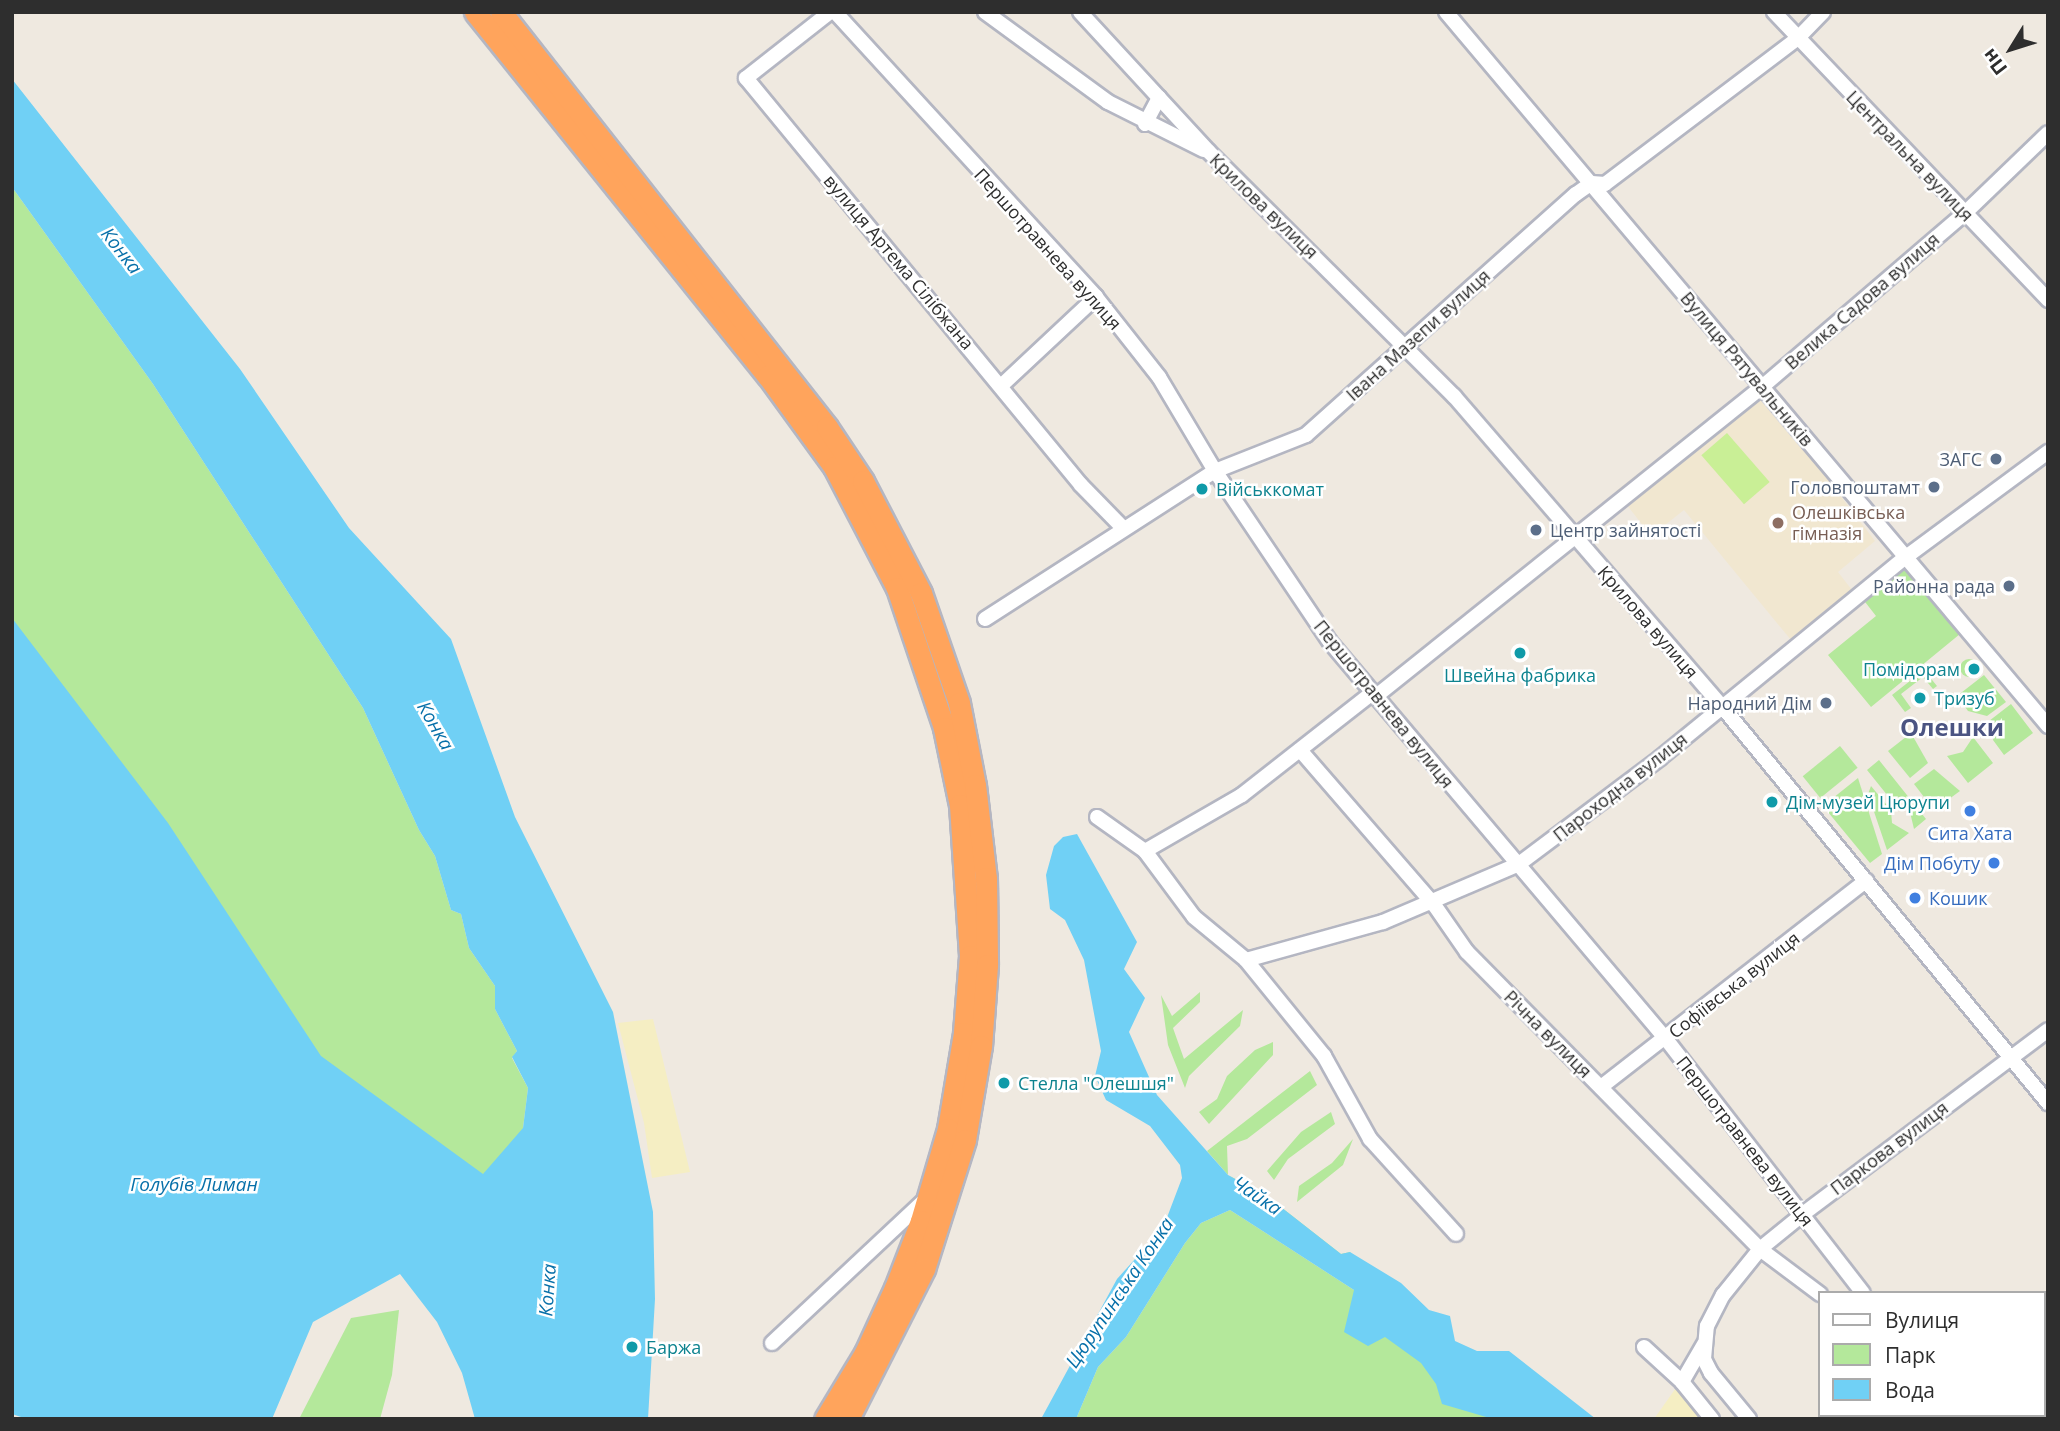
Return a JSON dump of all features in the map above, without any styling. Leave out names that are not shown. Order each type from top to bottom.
[{"type":"highway","points":[[501,12],[827,427],[863,481],[921,593],[958,703],[975,785],[986,878],[987,965],[981,1046],[965,1140],[924,1269],[848,1419]]},
{"type":"highway","points":[[476,14],[768,376],[834,467],[897,587],[944,728],[960,805],[967,877],[970,956],[964,1034],[948,1129],[928,1197],[865,1353],[825,1419]]},
{"type":"street","name":"Першотравнева вулиця","points":[[833,12],[1096,297],[1159,377],[1214,471],[1330,642],[1665,1039],[1861,1291]]},
{"type":"street","name":"вулиця Артема Сілібжана","points":[[833,12],[746,78],[1002,385],[1081,485],[1122,527]]},
{"type":"street","points":[[985,12],[1146,124],[1209,152]]},
{"type":"street","name":"Крилова вулиця","points":[[1080,12],[1209,152],[1408,347],[1721,706],[2048,1103]]},
{"type":"street","name":"Вулиця Рятувальників","points":[[1446,12],[2048,726]]},
{"type":"street","name":"Центральна вулиця","points":[[1774,12],[2048,300]]},
{"type":"street","name":"Івана Мазепи вулиця","points":[[985,619],[1122,527],[1214,471],[1306,435],[1592,183],[1605,184],[1798,38],[1822,12]]},
{"type":"street","points":[[1146,124],[1159,98]]},
{"type":"street","name":"Велика Садова вулиця","points":[[1145,851],[1242,795],[1373,695],[1762,387],[1965,213],[2048,133]]},
{"type":"street","points":[[1002,385],[1096,297]]},
{"type":"street","name":"Пароходна вулиця","points":[[1246,960],[1383,922],[1432,904],[1519,864],[1906,557],[2048,452]]},
{"type":"street","name":"Річна вулиця","points":[[1300,750],[1432,904],[1467,952],[1760,1249],[1818,1292]]},
{"type":"street","points":[[1097,817],[1145,851],[1194,917],[1246,960],[1324,1056],[1370,1139],[1456,1234]]},
{"type":"street","name":"Софіївська вулиця","points":[[1601,1087],[1866,881]]},
{"type":"street","name":"Паркова вулиця","points":[[1682,1382],[1704,1342],[1713,1311],[1760,1249],[2048,1030]]},
{"type":"street","points":[[772,1343],[928,1197]]},
{"type":"street","points":[[1704,1342],[1711,1373],[1749,1419]]},
{"type":"street","points":[[1644,1347],[1682,1382],[1712,1419]]},
{"type":"shaded area","name":"Олешківська гімназія","points":[[1754,383],[1875,541],[1838,572],[1852,590],[1791,640],[1684,510],[1651,536],[1616,491]]},
{"type":"green space","points":[[12,187],[153,384],[363,708],[419,830],[435,856],[451,910],[461,914],[469,948],[495,986],[495,1009],[517,1051],[512,1058],[528,1088],[523,1128],[525,1214],[12,1029]]},
{"type":"green space","points":[[1727,433],[1770,482],[1744,504],[1701,455]]},
{"type":"green space","points":[[1903,564],[1960,634],[1871,707],[1828,655],[1876,616],[1862,598]]},
{"type":"green space","points":[[1969,659],[1975,662],[1978,668],[1975,674],[1969,677],[1963,674],[1960,668],[1963,662]]},
{"type":"green space","points":[[1924,670],[1937,686],[1933,689],[1923,677],[1901,694],[1911,708],[1905,712],[1892,695]]},
{"type":"green space","points":[[1984,675],[2006,702],[1987,716],[1968,711],[1957,696]]},
{"type":"green space","points":[[2011,704],[2033,733],[2004,755],[1993,740],[1995,729],[1989,721]]},
{"type":"green space","points":[[1911,733],[1928,763],[1910,778],[1888,751]]},
{"type":"green space","points":[[1973,737],[1993,763],[1968,783],[1947,756],[1963,752]]},
{"type":"green space","points":[[1840,746],[1858,768],[1820,798],[1803,776]]},
{"type":"green space","points":[[1879,760],[1926,819],[1914,829],[1909,808],[1896,806],[1867,770]]},
{"type":"green space","points":[[1934,769],[1960,791],[1934,810],[1914,784]]},
{"type":"green space","points":[[1858,778],[1882,854],[1870,863],[1823,806]]},
{"type":"green space","points":[[1871,786],[1891,810],[1892,823],[1909,833],[1887,850],[1868,794]]},
{"type":"green space","points":[[1200,992],[1200,1002],[1173,1028],[1184,1059],[1243,1010],[1240,1026],[1189,1076],[1185,1088],[1168,1045],[1161,995],[1172,1016]]},
{"type":"green space","points":[[1273,1042],[1273,1055],[1209,1124],[1199,1112],[1217,1099],[1227,1076],[1255,1050]]},
{"type":"green space","points":[[1310,1071],[1317,1085],[1247,1139],[1227,1146],[1228,1175],[1207,1151]]},
{"type":"green space","points":[[1331,1112],[1335,1124],[1288,1159],[1274,1180],[1267,1171],[1301,1132]]},
{"type":"green space","points":[[1353,1139],[1343,1165],[1297,1202],[1299,1186],[1332,1163]]},
{"type":"green space","points":[[1228,1175],[1268,1197],[1341,1254],[1350,1252],[1356,1266]]},
{"type":"green space","points":[[1230,1210],[1354,1290],[1506,1419],[1076,1419],[1098,1367],[1126,1337],[1185,1243],[1201,1223]]},
{"type":"green space","points":[[399,1310],[392,1375],[380,1419],[299,1419],[351,1318]]},
{"type":"sand","points":[[653,1019],[690,1172],[652,1178],[644,1123],[618,1023]]},
{"type":"sand","points":[[1678,1385],[1709,1419],[1654,1419]]},
{"type":"water","points":[[12,79],[240,369],[349,528],[451,639],[515,817],[613,1012],[653,1212],[655,1299],[648,1419],[475,1419],[462,1373],[437,1322],[400,1274],[313,1322],[272,1419],[27,1419],[12,1414],[12,618],[168,823],[321,1056],[483,1174],[523,1128],[528,1088],[512,1057],[517,1051],[495,1009],[495,986],[469,948],[461,914],[451,910],[435,856],[419,830],[363,708],[153,384],[12,187]]},
{"type":"water","points":[[1077,834],[1137,942],[1124,969],[1145,998],[1129,1032],[1157,1095],[1228,1175],[1268,1197],[1341,1254],[1350,1252],[1401,1283],[1429,1310],[1450,1316],[1455,1341],[1477,1351],[1509,1351],[1596,1419],[1493,1419],[1442,1404],[1436,1384],[1421,1363],[1385,1337],[1368,1346],[1344,1332],[1354,1290],[1230,1210],[1201,1223],[1185,1243],[1126,1337],[1098,1367],[1076,1419],[1041,1419],[1117,1279],[1163,1228],[1182,1178],[1180,1165],[1150,1126],[1106,1100],[1095,1076],[1101,1051],[1084,960],[1065,920],[1050,909],[1046,875],[1054,846],[1063,837]]},
{"type":"place","name":"ЗАГС","points":[[1996,459]]},
{"type":"place","name":"Головпоштамт","points":[[1934,487]]},
{"type":"place","name":"Військкомат","points":[[1202,489]]},
{"type":"place","name":"Олешківська гімназія","points":[[1778,523]]},
{"type":"place","name":"Центр зайнятості","points":[[1536,530]]},
{"type":"place","name":"Районна рада","points":[[2009,586]]},
{"type":"place","name":"Швейна фабрика","points":[[1520,653]]},
{"type":"place","name":"Помідорам","points":[[1974,669]]},
{"type":"place","name":"Тризуб","points":[[1920,698]]},
{"type":"place","name":"Народний Дім","points":[[1826,703]]},
{"type":"place","name":"Дім-музей Цюрупи","points":[[1772,802]]},
{"type":"place","name":"Сита Хата","points":[[1970,811]]},
{"type":"place","name":"Дім Побуту","points":[[1994,863]]},
{"type":"place","name":"Кошик","points":[[1915,898]]},
{"type":"place","name":"Стелла \"Олешшя\"","points":[[1004,1083]]},
{"type":"place","name":"Баржа","points":[[632,1347]]},
{"type":"district","name":"Олешки","points":[[1952,727]]},
{"type":"water label","name":"Конка","points":[[121,251]]},
{"type":"water label","name":"Конка","points":[[435,726]]},
{"type":"water label","name":"Голубів Лиман","points":[[194,1185]]},
{"type":"water label","name":"Чайка","points":[[1257,1196]]},
{"type":"water label","name":"Конка","points":[[548,1290]]},
{"type":"water label","name":"Цюрупинська Конка","points":[[1120,1293]]}]
